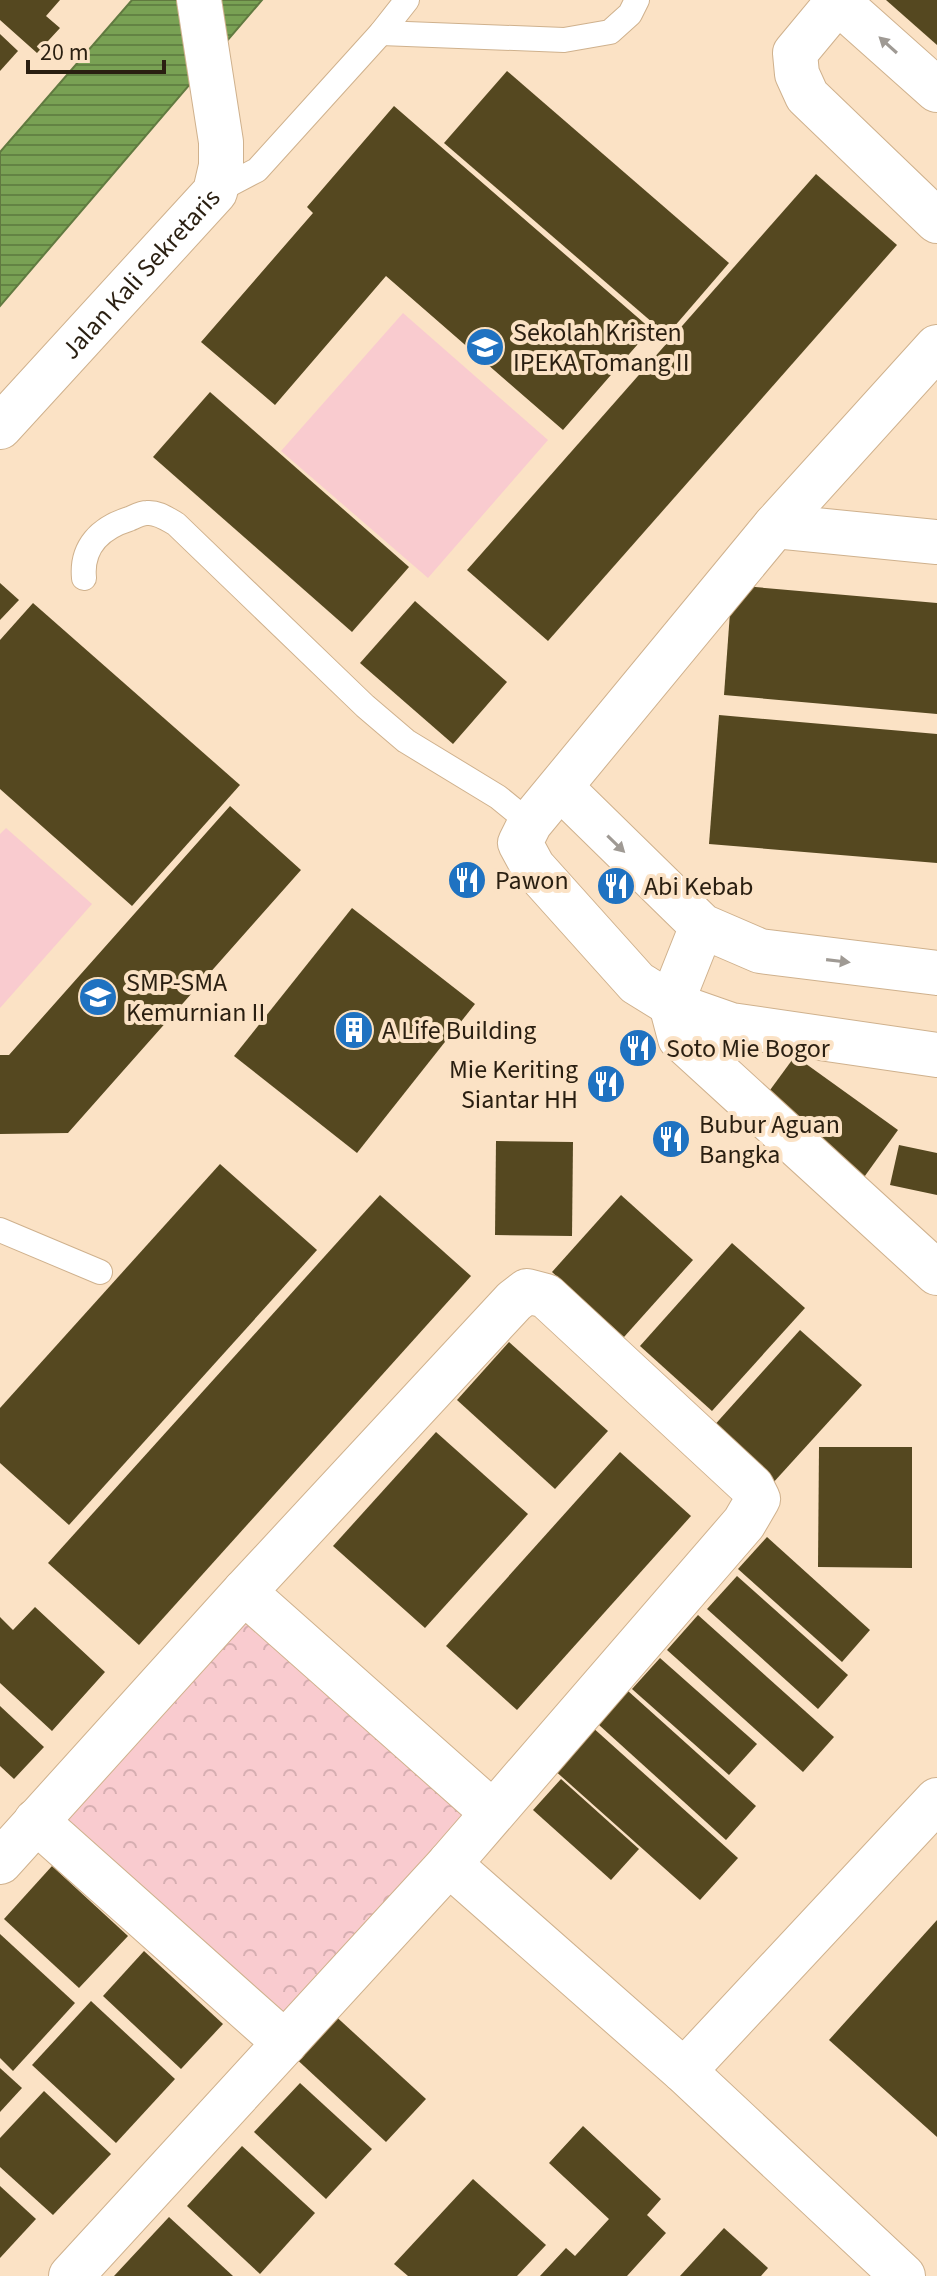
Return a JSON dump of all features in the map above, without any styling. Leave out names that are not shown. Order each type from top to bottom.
[{"type":"street","name":"Jalan Kali Sekretaris","points":[[0,427],[215,192],[221,166],[221,142],[199,0]]},
{"type":"street","points":[[937,90],[838,0],[795,53],[797,74],[807,96],[937,221]]},
{"type":"street","points":[[937,347],[775,526],[530,823],[520,843],[533,867],[637,983],[671,1004],[731,1025],[937,1055]]},
{"type":"street","points":[[775,526],[937,542]]},
{"type":"street","points":[[561,788],[702,926],[760,951],[937,973]]},
{"type":"street","points":[[702,926],[671,1004],[680,1038],[937,1273]]},
{"type":"street","points":[[0,1862],[244,1592],[514,1301],[527,1291],[546,1296],[752,1487],[758,1499],[744,1523],[449,1864],[71,2276]]},
{"type":"street","points":[[244,1592],[492,1812]]},
{"type":"street","points":[[684,2071],[937,1800]]},
{"type":"street","points":[[36,1821],[285,2043]]},
{"type":"street","points":[[449,1864],[684,2071],[903,2276]]},
{"type":"lane","points":[[215,192],[257,170],[407,0]]},
{"type":"lane","points":[[381,33],[564,40],[610,32],[630,14],[637,0]]},
{"type":"lane","points":[[84,578],[83,562],[89,547],[100,533],[122,521],[147,513],[160,514],[176,524],[365,706],[406,741],[498,797],[530,823]]},
{"type":"lane","points":[[0,1230],[100,1272]]},
{"type":"green space","points":[[403,313],[548,440],[428,578],[281,451]]},
{"type":"green space","points":[[6,828],[92,904],[0,1008],[0,834]]},
{"type":"green space","points":[[243,1599],[482,1811],[284,2030],[44,1818]]},
{"type":"shaded area","points":[[132,0],[262,0],[0,306],[0,152]]},
{"type":"building","points":[[0,0],[60,0],[46,16],[60,28],[37,53],[0,20]]},
{"type":"building","points":[[886,0],[937,0],[937,45]]},
{"type":"building","points":[[0,34],[18,51],[0,71]]},
{"type":"building","points":[[507,71],[729,263],[667,335],[444,143]]},
{"type":"building","points":[[394,106],[651,329],[563,430],[386,276],[275,405],[201,342],[313,213],[307,207]]},
{"type":"building","points":[[816,174],[897,245],[548,641],[467,570]]},
{"type":"building","points":[[210,392],[409,567],[352,632],[153,457]]},
{"type":"building","points":[[0,583],[19,600],[0,620]]},
{"type":"building","points":[[732,585],[937,603],[937,714],[724,695]]},
{"type":"building","points":[[415,601],[507,682],[453,744],[360,663]]},
{"type":"building","points":[[33,603],[240,785],[132,906],[0,789],[0,640]]},
{"type":"building","points":[[719,715],[937,734],[937,863],[709,844]]},
{"type":"building","points":[[230,806],[301,870],[68,1133],[0,1134],[0,1055],[9,1055]]},
{"type":"building","name":"A Life Building","points":[[352,908],[475,1004],[357,1153],[234,1056]]},
{"type":"building","points":[[795,1056],[898,1130],[862,1180],[759,1105]]},
{"type":"building","points":[[496,1141],[573,1142],[572,1236],[495,1235]]},
{"type":"building","points":[[899,1145],[937,1153],[937,1195],[890,1185]]},
{"type":"building","points":[[220,1164],[317,1250],[69,1525],[0,1463],[0,1408]]},
{"type":"building","points":[[380,1195],[471,1276],[139,1645],[48,1563]]},
{"type":"building","points":[[621,1195],[693,1260],[624,1337],[552,1272]]},
{"type":"building","points":[[732,1243],[805,1308],[712,1411],[640,1346]]},
{"type":"building","points":[[800,1330],[862,1385],[772,1484],[711,1429]]},
{"type":"building","points":[[509,1342],[608,1431],[555,1489],[457,1400]]},
{"type":"building","points":[[436,1432],[528,1514],[425,1628],[333,1546]]},
{"type":"building","points":[[819,1447],[912,1447],[912,1568],[818,1567]]},
{"type":"building","points":[[620,1452],[691,1516],[517,1710],[446,1646]]},
{"type":"building","points":[[767,1537],[870,1630],[842,1662],[738,1569]]},
{"type":"building","points":[[737,1576],[848,1675],[818,1709],[707,1609]]},
{"type":"building","points":[[35,1607],[105,1672],[52,1731],[0,1683],[0,1617],[13,1630]]},
{"type":"building","points":[[698,1615],[834,1737],[803,1772],[667,1650]]},
{"type":"building","points":[[660,1658],[757,1744],[729,1775],[632,1689]]},
{"type":"building","points":[[618,1682],[756,1806],[726,1840],[588,1715]]},
{"type":"building","points":[[0,1706],[44,1747],[14,1779],[0,1766]]},
{"type":"building","points":[[581,1717],[738,1858],[700,1900],[543,1760]]},
{"type":"building","points":[[561,1779],[639,1849],[611,1880],[533,1810]]},
{"type":"building","points":[[52,1866],[128,1936],[79,1988],[4,1919]]},
{"type":"building","points":[[937,1920],[937,2137],[829,2040]]},
{"type":"building","points":[[0,1934],[75,2003],[13,2071],[0,2058]]},
{"type":"building","points":[[144,1951],[223,2024],[181,2069],[103,1996]]},
{"type":"building","points":[[91,2001],[175,2079],[116,2143],[32,2065]]},
{"type":"building","points":[[330,2011],[426,2099],[386,2142],[291,2054]]},
{"type":"building","points":[[0,2068],[22,2088],[0,2112]]},
{"type":"building","points":[[300,2083],[372,2149],[326,2199],[254,2132]]},
{"type":"building","points":[[44,2091],[111,2154],[53,2215],[0,2167],[0,2138]]},
{"type":"building","points":[[583,2126],[661,2199],[647,2215],[666,2233],[627,2276],[540,2276],[566,2248],[575,2256],[609,2219],[549,2163]]},
{"type":"building","points":[[242,2146],[315,2213],[260,2274],[187,2206]]},
{"type":"building","points":[[473,2179],[546,2245],[517,2276],[408,2276],[394,2264]]},
{"type":"building","points":[[0,2186],[36,2219],[0,2258]]},
{"type":"building","points":[[169,2217],[233,2276],[114,2276]]},
{"type":"building","points":[[724,2228],[768,2268],[761,2276],[680,2276]]},
{"type":"place","name":"Sekolah Kristen IPEKA Tomang II","points":[[485,347]]},
{"type":"place","name":"Pawon","points":[[467,880]]},
{"type":"place","name":"Abi Kebab","points":[[616,886]]},
{"type":"place","name":"SMP-SMA Kemurnian II","points":[[98,997]]},
{"type":"place","name":"A Life Building","points":[[354,1030]]},
{"type":"place","name":"Soto Mie Bogor","points":[[638,1048]]},
{"type":"place","name":"Mie Keriting Siantar HH","points":[[606,1084]]},
{"type":"place","name":"Bubur Aguan Bangka","points":[[671,1139]]}]
